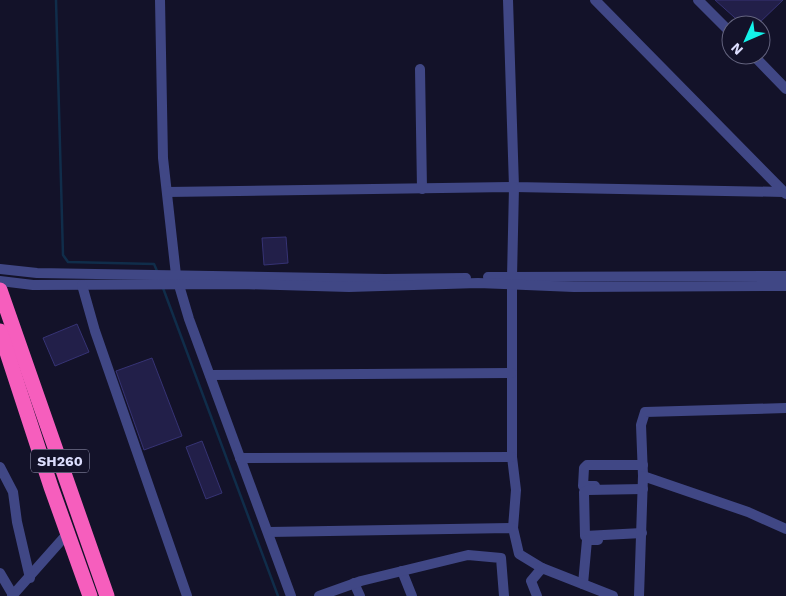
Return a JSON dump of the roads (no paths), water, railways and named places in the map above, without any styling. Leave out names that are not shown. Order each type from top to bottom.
[{"type":"highway","name":"SH260","points":[[0,290],[107,596]]},
{"type":"highway","points":[[0,331],[67,534],[90,596]]},
{"type":"street","points":[[160,0],[163,158],[178,280],[210,375],[291,596]]},
{"type":"street","points":[[508,0],[514,188],[512,457],[516,490],[513,528],[519,554],[542,568],[613,596]]},
{"type":"street","points":[[595,0],[785,193]]},
{"type":"street","points":[[698,0],[721,23]]},
{"type":"street","points":[[763,65],[786,89]]},
{"type":"street","points":[[420,69],[422,189]]},
{"type":"street","points":[[167,192],[514,188],[785,193]]},
{"type":"street","points":[[0,269],[37,273],[178,280],[385,279],[786,286]]},
{"type":"street","points":[[512,281],[786,276]]},
{"type":"street","points":[[0,281],[33,285],[82,286],[178,280]]},
{"type":"street","points":[[82,286],[95,332],[187,596]]},
{"type":"street","points":[[210,375],[512,373]]},
{"type":"street","points":[[639,596],[643,479],[641,425],[646,412],[786,408]]},
{"type":"street","points":[[240,458],[512,457]]},
{"type":"street","points":[[643,479],[585,487],[583,484],[584,468],[587,464],[643,479],[748,512],[786,529]]},
{"type":"street","points":[[0,467],[13,492],[16,522],[30,578]]},
{"type":"street","points":[[641,537],[586,536],[584,492],[643,479]]},
{"type":"street","points":[[269,532],[513,528]]},
{"type":"street","points":[[0,573],[13,595],[67,534]]},
{"type":"street","points":[[583,584],[587,540],[641,537]]},
{"type":"street","points":[[324,595],[345,592],[354,583],[468,555],[501,558],[504,596]]},
{"type":"street","points":[[537,596],[531,581],[542,568]]},
{"type":"street","points":[[402,571],[412,596]]},
{"type":"street","points":[[354,583],[360,596]]},
{"type":"waterway","points":[[56,0],[63,255],[68,262],[154,264],[157,271]]},
{"type":"waterway","points":[[163,288],[278,596]]}]
